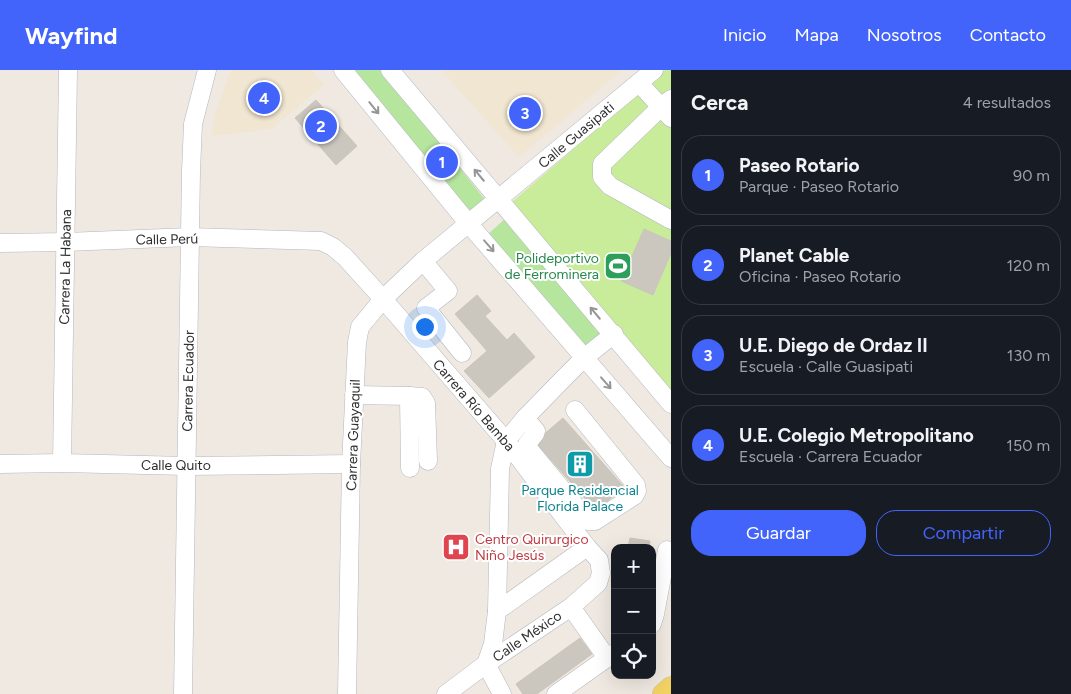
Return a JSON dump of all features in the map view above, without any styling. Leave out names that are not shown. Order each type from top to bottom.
[{"type":"main road","points":[[663,694],[671,687]]},
{"type":"street","name":"Carrera La Habana","points":[[62,463],[68,70]]},
{"type":"street","name":"Carrera Ecuador","points":[[183,694],[191,172],[193,124],[207,70]]},
{"type":"street","points":[[343,70],[468,223],[671,458]]},
{"type":"street","points":[[390,70],[671,404]]},
{"type":"street","name":"Calle Guasipati","points":[[468,223],[654,70]]},
{"type":"street","points":[[638,83],[668,108],[602,164],[602,177],[610,186],[671,220]]},
{"type":"street","name":"Carrera Guayaquil","points":[[347,694],[351,464],[357,342],[360,327],[383,299],[422,261],[468,223]]},
{"type":"street","name":"Calle Perú","points":[[0,243],[190,238],[321,241],[333,247]]},
{"type":"street","name":"Carrera Río Bamba","points":[[333,247],[383,299],[506,441],[599,560],[601,573]]},
{"type":"street","points":[[422,261],[448,290],[426,308],[462,352]]},
{"type":"street","points":[[502,694],[486,664],[493,644],[497,611],[500,468],[506,441],[525,418],[584,358],[614,334]]},
{"type":"street","points":[[354,396],[422,397],[426,403],[428,461]]},
{"type":"street","points":[[409,396],[410,468]]},
{"type":"street","points":[[525,418],[536,430],[527,444],[528,448],[588,521],[595,521],[634,496],[637,490],[636,485],[575,410]]},
{"type":"street","name":"Calle Quito","points":[[0,464],[62,463],[187,466],[351,464]]},
{"type":"street","points":[[497,611],[587,547]]},
{"type":"street","points":[[656,609],[667,550]]},
{"type":"street","name":"Calle México","points":[[446,694],[486,664],[571,607],[598,582],[601,573]]},
{"type":"street","points":[[556,694],[611,656],[571,607]]},
{"type":"shaded area","points":[[231,70],[312,70],[324,85],[271,129],[212,136],[216,112]]},
{"type":"shaded area","points":[[441,70],[622,70],[519,157]]},
{"type":"green space","points":[[353,70],[380,70],[424,123],[486,201],[472,215]]},
{"type":"green space","name":"Polideportivo de Ferrominera","points":[[665,70],[671,70],[671,391],[512,202]]},
{"type":"green space","points":[[506,218],[602,334],[584,349],[487,235]]},
{"type":"building","points":[[316,100],[357,146],[336,165],[295,118]]},
{"type":"building","points":[[644,229],[671,241],[671,253],[653,295],[621,281]]},
{"type":"building","points":[[477,295],[491,311],[485,316],[507,340],[514,333],[535,357],[489,398],[464,371],[487,351],[455,314]]},
{"type":"building","name":"Parque Residencial Florida Palace","points":[[563,418],[624,487],[596,511],[535,442]]},
{"type":"building","points":[[630,538],[650,541],[650,544],[629,544]]},
{"type":"building","points":[[580,638],[592,654],[537,694],[523,694],[516,684]]},
{"type":"place","name":"U.E. Colegio Metropolitano","points":[[264,98]]},
{"type":"place","name":"U.E. Diego de Ordaz II","points":[[525,113]]},
{"type":"place","name":"Planet Cable","points":[[321,126]]},
{"type":"place","name":"Paseo Rotario","points":[[442,162]]},
{"type":"place","name":"Polideportivo de Ferrominera","points":[[618,266]]},
{"type":"place","name":"Parque Residencial Florida Palace","points":[[580,464]]},
{"type":"place","name":"Centro Quirurgico Niño Jesús","points":[[456,547]]}]
